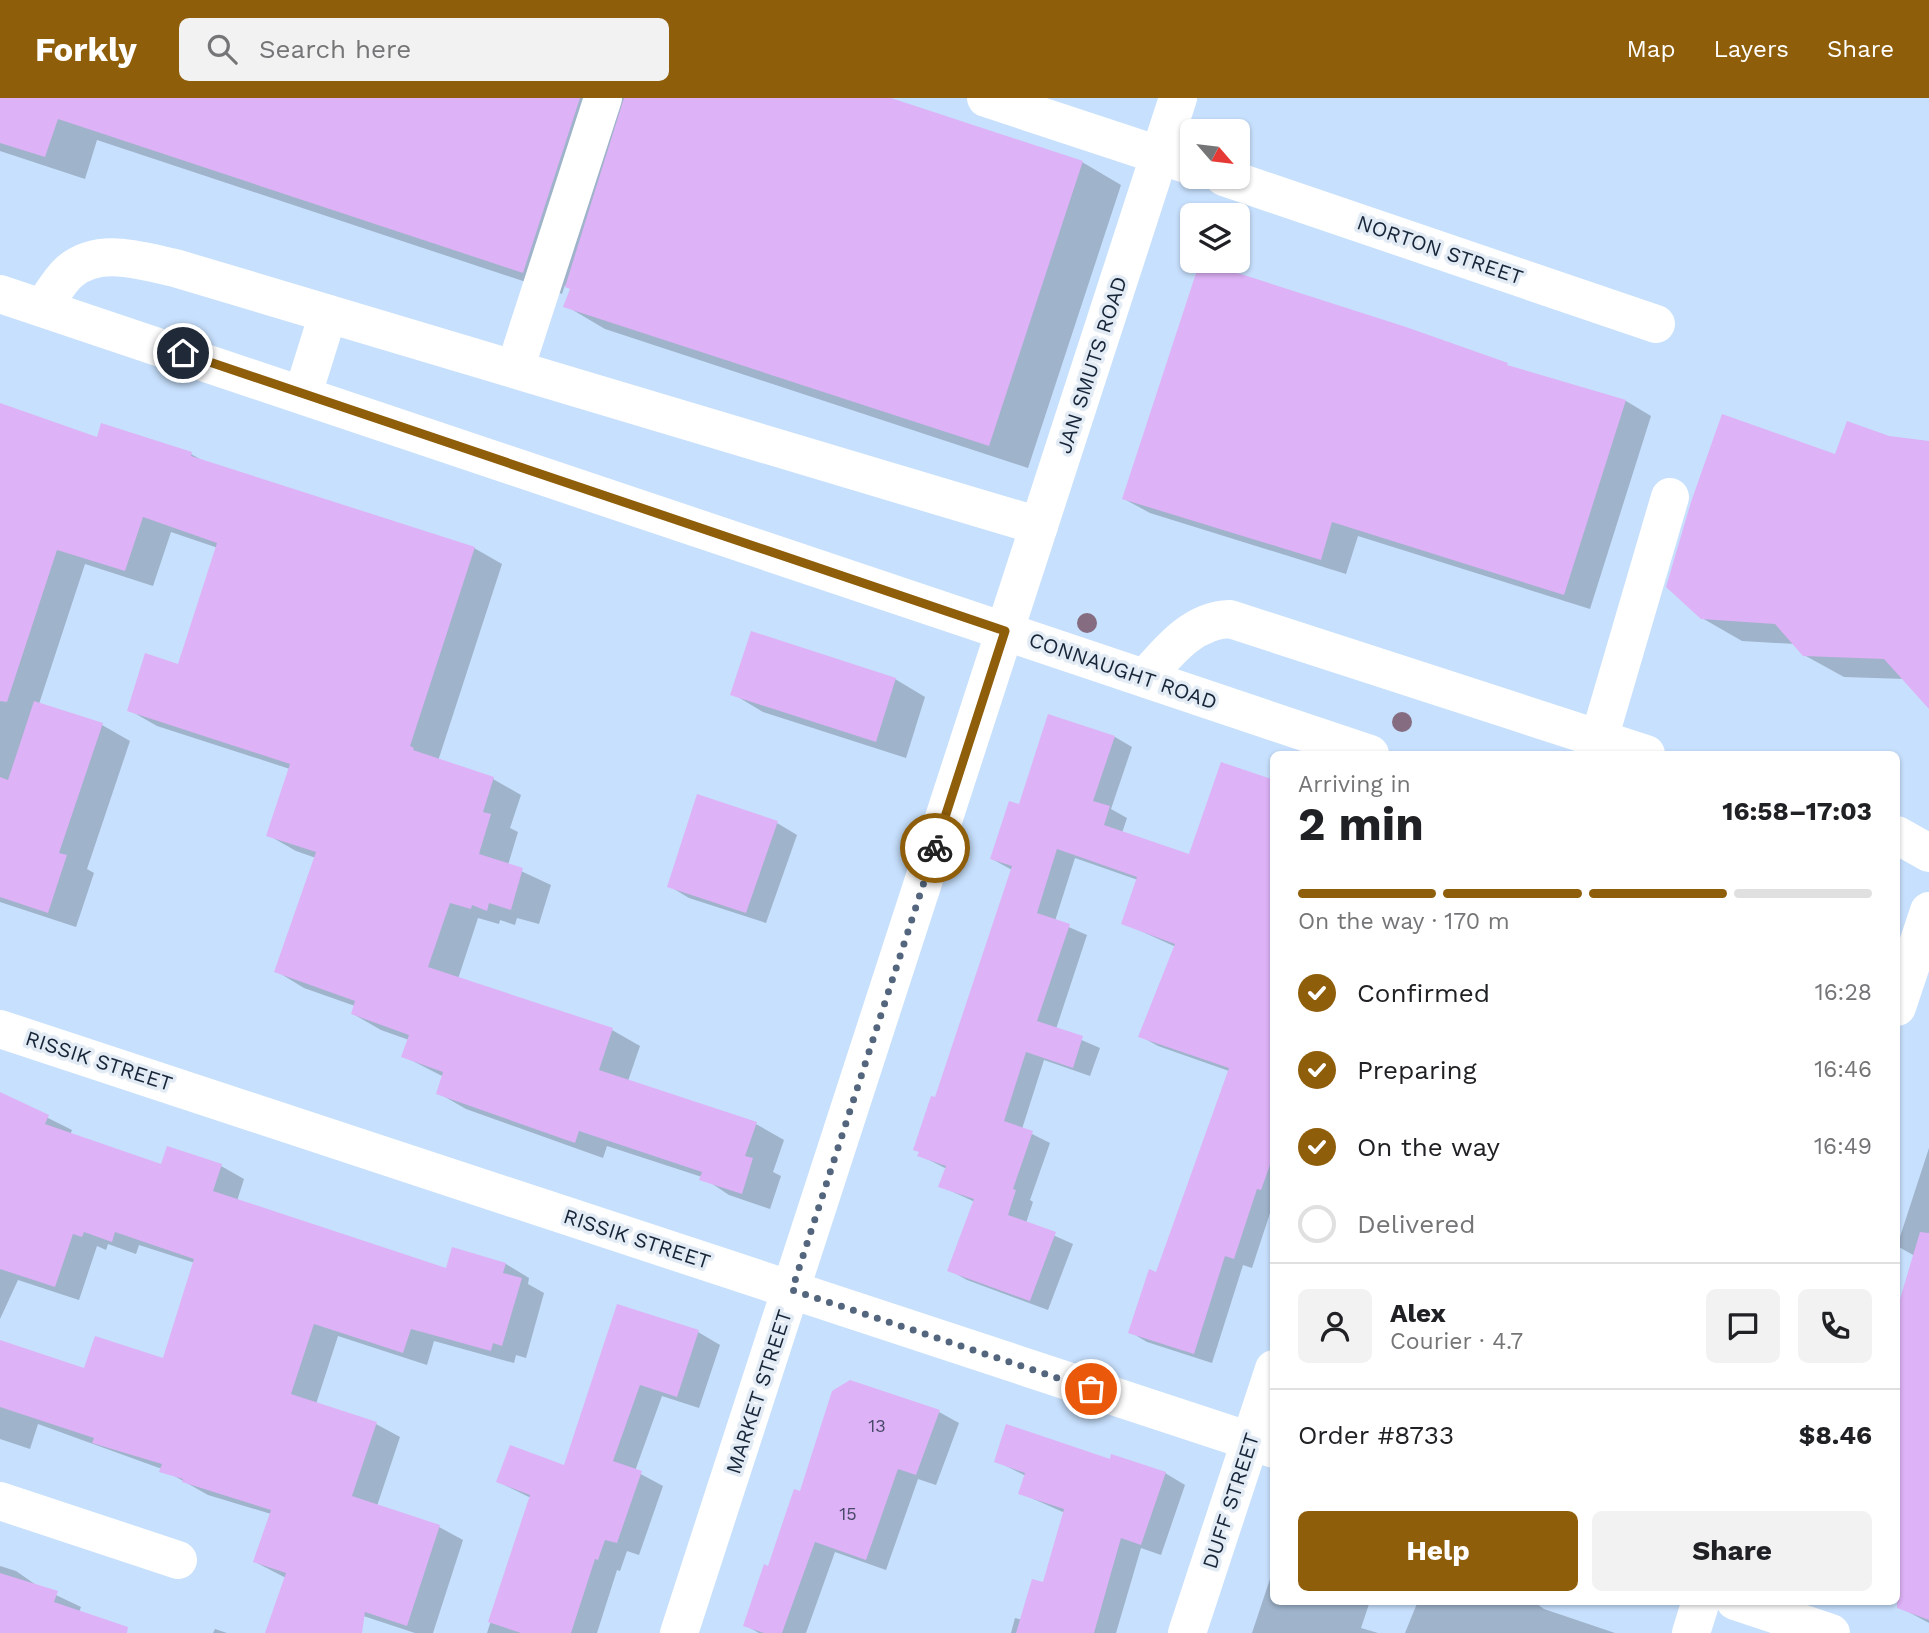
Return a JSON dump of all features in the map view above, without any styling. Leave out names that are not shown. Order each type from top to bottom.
[{"type":"street","points":[[515,369],[603,98]]},
{"type":"street","points":[[986,98],[1176,160]]},
{"type":"street","name":"JAN SMUTS ROAD","points":[[1005,631],[1039,526],[1176,160],[1178,98]]},
{"type":"street","name":"NORTON STREET","points":[[1250,186],[1656,324]]},
{"type":"street","points":[[43,307],[69,272],[90,259],[115,257],[175,268],[1039,526]]},
{"type":"street","name":"CONNAUGHT ROAD","points":[[0,294],[1361,751]]},
{"type":"street","points":[[303,394],[328,314]]},
{"type":"street","points":[[1599,739],[1670,497]]},
{"type":"street","points":[[1145,678],[1179,640],[1216,620],[1230,620],[1637,751]]},
{"type":"street","name":"MARKET STREET","points":[[679,1633],[1005,631]]},
{"type":"street","points":[[1900,837],[1929,853]]},
{"type":"street","points":[[1900,996],[1919,925]]},
{"type":"street","name":"RISSIK STREET","points":[[0,1028],[1262,1445]]},
{"type":"street","name":"DUFF STREET","points":[[1187,1633],[1262,1445],[1270,1394]]},
{"type":"street","points":[[0,1502],[178,1560]]},
{"type":"street","points":[[1691,1633],[1700,1605]]},
{"type":"street","points":[[1747,1605],[1831,1633]]},
{"type":"building","points":[[0,98],[580,98],[523,273],[58,119],[45,157],[0,143]]},
{"type":"building","points":[[624,98],[891,98],[1083,161],[989,446],[563,307],[570,289],[565,287]]},
{"type":"building","points":[[1196,273],[1237,273],[1406,327],[1508,363],[1507,365],[1626,400],[1564,595],[1332,522],[1321,560],[1122,499]]},
{"type":"building","points":[[0,403],[97,437],[101,423],[192,452],[191,456],[475,547],[410,746],[413,750],[494,777],[483,812],[491,814],[479,854],[523,868],[511,910],[489,903],[487,911],[472,905],[471,909],[450,903],[428,967],[613,1028],[599,1070],[757,1122],[745,1156],[753,1158],[742,1194],[699,1180],[702,1172],[579,1131],[575,1143],[436,1094],[443,1072],[401,1057],[409,1035],[351,1014],[355,1001],[274,972],[316,852],[266,836],[290,764],[127,711],[145,653],[178,664],[217,543],[143,517],[125,571],[57,550],[7,702],[0,701]]},
{"type":"building","points":[[1722,414],[1835,454],[1847,421],[1889,436],[1929,441],[1929,709],[1884,659],[1803,656],[1775,624],[1701,619],[1666,587],[1691,502]]},
{"type":"building","points":[[751,631],[896,678],[876,742],[730,695]]},
{"type":"building","points":[[34,701],[103,723],[59,853],[67,855],[48,913],[0,897],[0,777],[8,780]]},
{"type":"building","points":[[1048,714],[1115,736],[1093,801],[1110,806],[1104,825],[1189,854],[1221,762],[1270,779],[1270,1165],[1261,1190],[1257,1189],[1234,1259],[1225,1256],[1194,1354],[1128,1333],[1149,1269],[1156,1272],[1229,1068],[1138,1037],[1175,944],[1121,924],[1137,877],[1057,849],[1037,913],[1070,924],[1037,1021],[1083,1036],[1073,1068],[1026,1052],[1004,1121],[1033,1131],[1013,1189],[1016,1190],[1008,1215],[1056,1232],[1030,1301],[947,1271],[974,1199],[938,1187],[946,1166],[917,1156],[919,1152],[913,1150],[931,1096],[935,1097],[1012,866],[990,859],[1009,801],[1019,804]]},
{"type":"building","points":[[697,794],[778,821],[746,913],[667,887]]},
{"type":"building","points":[[0,1092],[49,1115],[45,1124],[161,1164],[167,1146],[222,1164],[213,1191],[446,1268],[452,1247],[506,1263],[503,1273],[522,1278],[502,1346],[493,1343],[491,1351],[411,1329],[403,1353],[314,1324],[291,1394],[377,1422],[352,1496],[440,1525],[407,1626],[365,1612],[362,1633],[265,1633],[286,1573],[253,1562],[271,1510],[182,1482],[183,1479],[159,1472],[162,1464],[92,1443],[94,1438],[0,1407],[0,1340],[84,1368],[95,1336],[163,1358],[194,1259],[115,1232],[112,1242],[84,1232],[82,1237],[73,1234],[55,1287],[0,1269]]},
{"type":"building","points":[[1920,1232],[1929,1233],[1929,1620],[1897,1608],[1897,1605],[1900,1605],[1900,1299]]},
{"type":"building","points":[[617,1304],[699,1330],[677,1397],[640,1385],[613,1461],[642,1471],[617,1543],[605,1540],[598,1560],[595,1559],[571,1633],[521,1633],[488,1622],[530,1495],[496,1482],[510,1445],[564,1465]]},
{"type":"building","points":[[850,1380],[940,1410],[916,1475],[898,1469],[866,1560],[815,1542],[782,1633],[764,1633],[743,1626],[764,1564],[768,1566],[794,1489],[800,1491],[832,1391]]},
{"type":"building","points":[[1006,1424],[1110,1459],[1111,1454],[1166,1472],[1141,1545],[1121,1538],[1094,1633],[1016,1633],[1032,1579],[1043,1582],[1064,1509],[1018,1494],[1025,1473],[994,1462]]},
{"type":"building","points":[[0,1573],[58,1591],[54,1602],[128,1627],[127,1633],[0,1633]]},
{"type":"way so far","points":[[935,848],[792,1290],[1091,1389]]},
{"type":"route","points":[[183,353],[1005,631],[935,848]]}]
